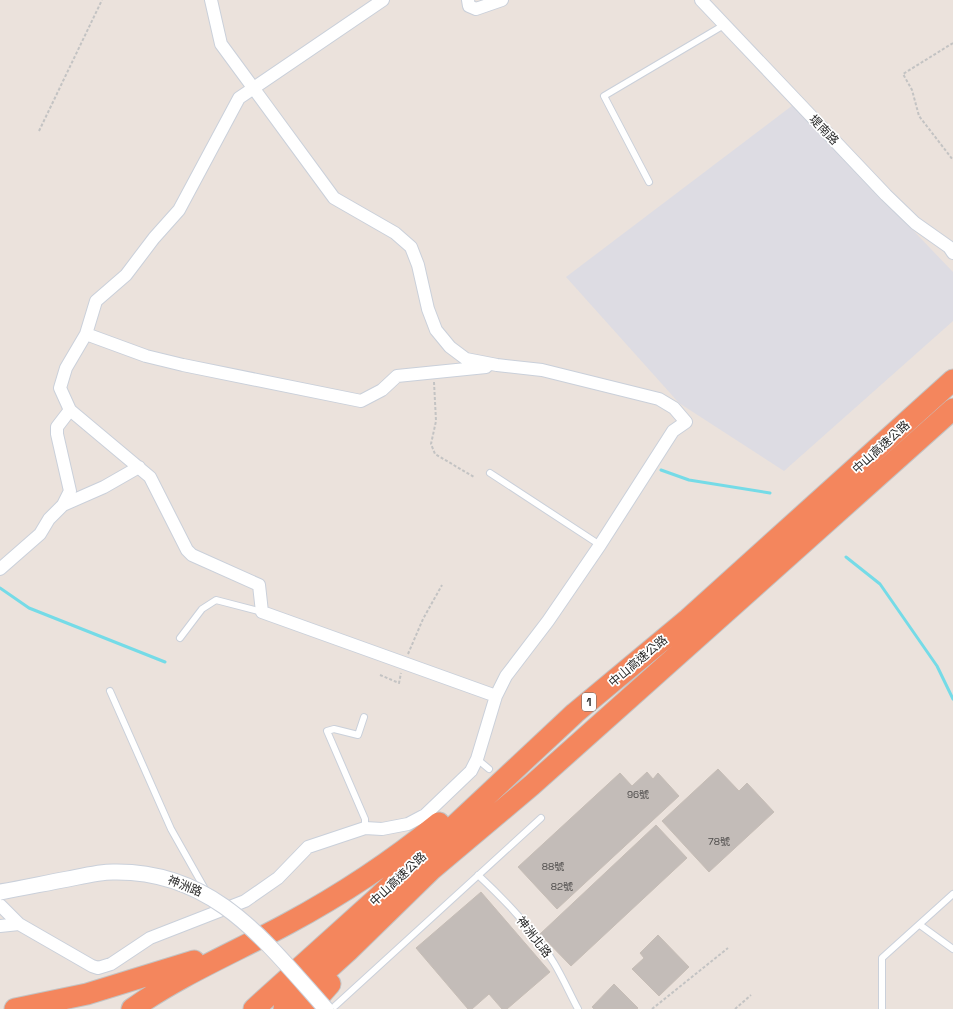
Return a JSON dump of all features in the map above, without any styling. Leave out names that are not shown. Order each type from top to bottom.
[{"type":"highway","name":"中山高速公路","points":[[254,1009],[376,899],[575,713],[688,620],[953,380]]},
{"type":"highway","name":"中山高速公路","points":[[284,1009],[348,951],[431,870],[538,780],[950,412]]},
{"type":"highway","points":[[140,1004],[333,898],[412,845],[575,713]]},
{"type":"highway","points":[[308,1009],[431,870]]},
{"type":"highway","points":[[16,1009],[87,994],[139,979],[192,962],[287,924]]},
{"type":"street","points":[[0,905],[18,924],[98,968],[112,964],[150,938],[245,901],[278,878],[308,847],[365,828],[382,829],[408,824],[425,815],[471,771],[477,759],[496,696],[506,676],[540,632],[600,545],[673,431],[686,422],[674,408],[659,399],[542,370],[497,366],[466,359],[450,347],[436,330],[428,309],[418,265],[411,247],[395,233],[334,198],[221,44],[212,0]]},
{"type":"street","points":[[383,0],[239,98],[178,210],[154,238],[126,275],[96,301],[86,334],[66,368],[60,388],[70,410],[150,477],[187,550],[192,555],[259,585],[262,612],[496,696]]},
{"type":"street","points":[[468,0],[469,6],[476,9],[502,0]]},
{"type":"street","name":"堤南路","points":[[701,0],[886,195],[915,223],[949,247],[953,253]]},
{"type":"street","points":[[86,334],[146,356],[183,365],[361,401],[382,390],[397,376],[497,366]]},
{"type":"street","points":[[0,570],[40,534],[50,519],[63,505],[70,490],[57,434],[58,427],[70,410]]},
{"type":"street","points":[[63,505],[104,487],[139,467]]},
{"type":"street","name":"神洲路","points":[[0,893],[112,872],[137,873],[164,878],[192,887],[219,901],[241,918],[330,1007]]},
{"type":"street","name":"神洲路","points":[[0,893],[136,881],[162,886],[188,895],[213,907],[236,925],[265,953],[316,1009]]},
{"type":"street","points":[[0,926],[18,924]]},
{"type":"lane","points":[[649,182],[604,96],[724,25]]},
{"type":"lane","points":[[490,473],[600,545]]},
{"type":"lane","points":[[180,638],[202,609],[216,600],[262,612]]},
{"type":"lane","points":[[110,690],[171,830],[217,911]]},
{"type":"lane","points":[[364,717],[358,734],[334,729],[327,731],[365,819],[365,828]]},
{"type":"lane","points":[[477,759],[489,769]]},
{"type":"lane","points":[[330,1007],[541,818]]},
{"type":"lane","name":"神洲北路","points":[[478,875],[531,932],[554,963],[578,1009]]},
{"type":"lane","points":[[882,1009],[882,958],[953,894]]},
{"type":"lane","points":[[920,925],[953,949]]},
{"type":"path","points":[[39,131],[102,0]]},
{"type":"path","points":[[953,44],[903,74],[912,90],[919,116],[953,160]]},
{"type":"path","points":[[433,372],[436,421],[431,444],[435,454],[474,476]]},
{"type":"path","points":[[380,675],[399,683],[404,664],[423,619],[442,585]]},
{"type":"path","points":[[652,1009],[728,948]]},
{"type":"path","points":[[736,1009],[751,995]]},
{"type":"shaded area","points":[[793,105],[953,272],[953,321],[784,471],[679,403],[566,277]]},
{"type":"building","points":[[718,769],[739,791],[747,783],[774,812],[709,872],[662,821]]},
{"type":"building","points":[[647,772],[653,779],[658,773],[679,796],[557,909],[518,867],[620,773],[632,786]]},
{"type":"building","points":[[656,825],[687,858],[571,966],[540,934]]},
{"type":"building","points":[[481,892],[550,972],[507,1009],[502,1009],[489,994],[472,1009],[468,1009],[416,948]]},
{"type":"building","points":[[658,935],[689,967],[659,996],[632,969],[644,958],[640,953]]},
{"type":"building","points":[[614,984],[638,1008],[637,1009],[594,1009],[592,1007]]},
{"type":"waterway","points":[[661,470],[689,480],[770,493]]},
{"type":"waterway","points":[[846,557],[880,584],[937,666],[953,699]]},
{"type":"waterway","points":[[0,588],[29,608],[165,662]]}]
